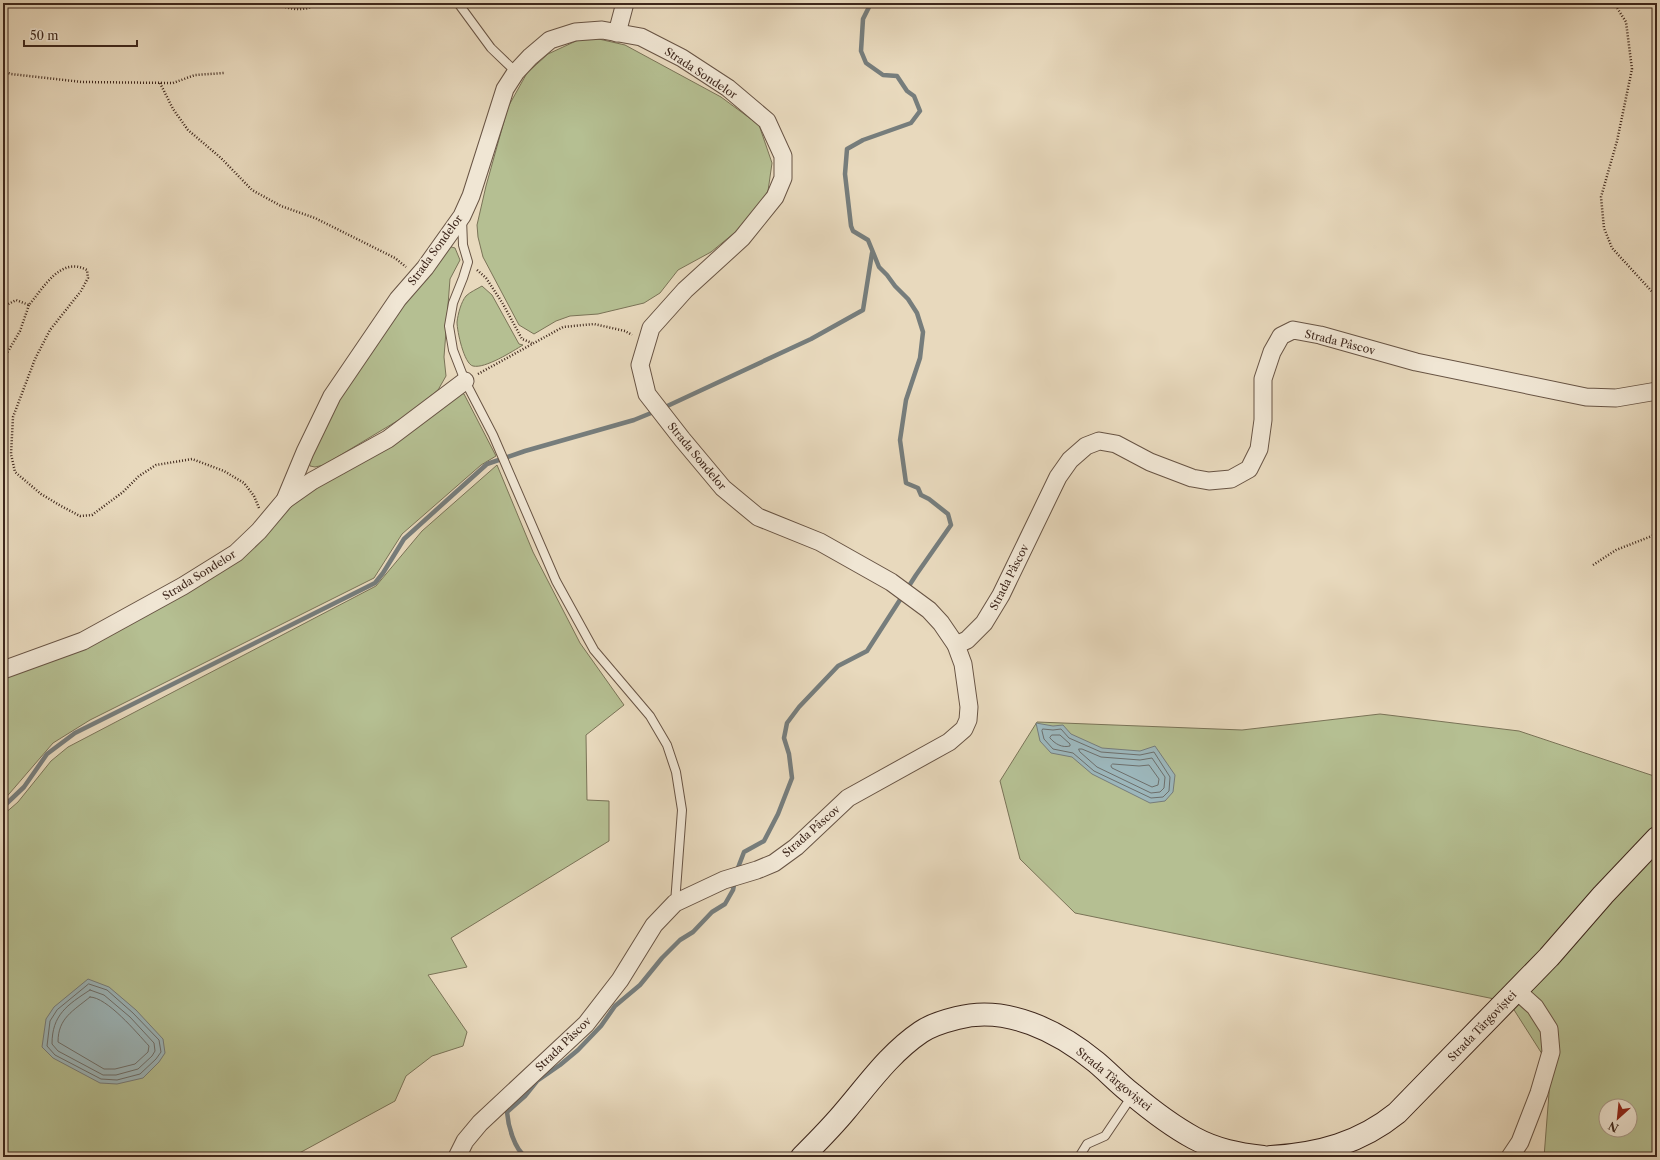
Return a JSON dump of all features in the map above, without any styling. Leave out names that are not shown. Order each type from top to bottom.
[{"type":"main road","name":"Strada Târgoviștei","points":[[1271,1157],[1293,1156],[1314,1152],[1361,1137],[1380,1127],[1397,1113],[1549,957],[1603,895],[1657,838]]},
{"type":"main road","name":"Strada Târgoviștei","points":[[802,1157],[821,1138],[900,1047],[922,1031],[943,1021],[970,1014],[993,1014],[1011,1017],[1031,1023],[1071,1044],[1095,1061],[1133,1095],[1194,1138],[1229,1152],[1263,1157]]},
{"type":"street","points":[[617,33],[625,3]]},
{"type":"street","name":"Strada Sondelor","points":[[3,670],[83,641],[183,586],[236,553],[259,531],[285,500],[305,452],[332,396],[398,299],[420,274],[462,216],[471,196],[505,90],[516,72],[530,57],[550,40],[575,32],[602,30],[641,37],[682,58],[728,88],[767,121],[783,156],[783,178],[775,197],[742,238],[685,290],[651,328],[640,365],[647,394],[682,440],[723,488],[758,516],[820,542],[891,582],[929,610],[941,623],[956,645]]},
{"type":"street","name":"Strada Pâscov","points":[[457,1157],[465,1141],[480,1122],[586,1024],[620,980],[654,925],[675,904],[724,880],[774,863],[796,847],[848,798],[949,742],[964,729],[968,720],[969,707],[963,664],[956,645],[967,640],[984,623],[1001,595],[1058,477],[1070,460],[1086,446],[1100,441],[1116,444],[1150,462],[1192,478],[1210,481],[1231,479],[1249,469],[1259,449],[1263,420],[1263,379],[1272,352],[1281,336],[1293,330],[1320,335],[1416,362],[1586,397],[1616,398],[1657,391]]},
{"type":"street","points":[[285,500],[312,481],[388,439],[465,381]]},
{"type":"street","points":[[1510,1157],[1520,1142],[1551,1052],[1549,1029],[1536,1007],[1516,990]]},
{"type":"lane","points":[[458,3],[490,48],[516,72]]},
{"type":"lane","points":[[462,216],[463,244],[468,262],[464,278],[453,303],[449,326],[453,350],[465,381],[493,435],[556,581],[594,650],[650,716],[668,745],[676,772],[682,810],[675,904]]},
{"type":"lane","points":[[1079,1157],[1087,1144],[1105,1136],[1133,1095]]},
{"type":"path","points":[[274,3],[286,8],[302,9],[318,3]]},
{"type":"path","points":[[1614,3],[1626,22],[1632,69],[1617,141],[1601,197],[1604,228],[1612,248],[1657,297]]},
{"type":"path","points":[[3,71],[11,74],[82,82],[160,83],[173,83],[195,75],[224,73]]},
{"type":"path","points":[[160,83],[173,109],[188,130],[221,158],[252,190],[281,206],[315,218],[395,258],[416,273],[420,274]]},
{"type":"path","points":[[468,262],[486,278],[503,304],[522,339],[532,344]]},
{"type":"path","points":[[3,360],[20,331],[29,305],[47,281],[66,266],[79,266],[87,270],[88,278],[81,291],[50,330],[35,359],[13,417],[11,454],[15,472],[41,494],[80,516],[92,515],[123,492],[139,476],[156,465],[192,459],[224,471],[244,483],[254,496],[261,513],[259,531]]},
{"type":"path","points":[[3,307],[16,300],[29,305]]},
{"type":"path","points":[[465,381],[563,327],[594,324],[625,331],[646,344]]},
{"type":"path","points":[[1593,565],[1616,550],[1657,534]]},
{"type":"green space","points":[[590,37],[625,45],[721,97],[759,125],[772,163],[768,191],[750,220],[711,252],[678,270],[660,293],[644,303],[598,314],[570,316],[556,321],[534,334],[519,325],[483,257],[478,237],[477,225],[486,186],[508,107],[527,73],[548,54],[576,41]]},
{"type":"green space","points":[[448,246],[455,248],[460,260],[450,279],[444,357],[446,376],[438,390],[407,415],[324,465],[315,467],[310,466],[308,457],[335,400],[403,302]]},
{"type":"green space","points":[[482,286],[492,295],[519,344],[523,345],[484,365],[473,366],[464,354],[457,322],[460,308],[466,296]]},
{"type":"green space","points":[[459,392],[464,394],[496,456],[481,465],[402,534],[374,578],[90,720],[53,743],[3,801],[3,675],[212,574],[280,512]]},
{"type":"green space","points":[[497,465],[533,552],[580,643],[624,705],[586,735],[587,800],[609,801],[609,841],[451,938],[467,967],[428,975],[467,1032],[463,1046],[432,1056],[406,1076],[395,1101],[292,1157],[3,1157],[3,815],[18,802],[51,761],[68,747],[376,586],[422,531]]},
{"type":"green space","points":[[1380,714],[1519,731],[1657,777],[1657,1157],[1544,1157],[1551,1068],[1509,1002],[1075,913],[1020,859],[1000,781],[1037,722],[1242,730]]},
{"type":"water","points":[[1036,723],[1053,726],[1063,725],[1071,734],[1102,748],[1140,751],[1155,746],[1175,775],[1173,792],[1165,801],[1150,803],[1092,774],[1072,757],[1051,753],[1040,741]]},
{"type":"water","points":[[88,979],[109,987],[136,1010],[163,1039],[165,1053],[159,1062],[143,1078],[117,1084],[100,1083],[53,1058],[42,1047],[46,1019],[54,1007]]},
{"type":"waterway","points":[[736,873],[744,852],[764,841],[778,814],[792,778],[789,754],[784,738],[787,723],[799,707],[838,666],[867,651],[916,575],[951,525],[948,514],[929,499],[921,495],[918,488],[906,483],[900,440],[906,400],[920,358],[923,332],[917,313],[908,299],[879,267],[868,240],[853,231],[851,226],[845,174],[847,149],[863,140],[911,123],[920,111],[914,96],[907,91],[897,76],[883,75],[866,63],[861,51],[863,19],[871,3]]},
{"type":"waterway","points":[[663,408],[811,339],[863,310],[872,253]]},
{"type":"waterway","points":[[3,807],[24,787],[47,754],[75,733],[375,583],[404,539],[487,464],[525,451],[634,420],[656,411]]},
{"type":"waterway","points":[[526,1157],[515,1143],[510,1130],[507,1112],[525,1096],[537,1081],[578,1050],[601,1026],[615,1006],[640,985],[662,958],[680,940],[693,932],[712,912],[725,904],[733,890],[735,880]]}]
